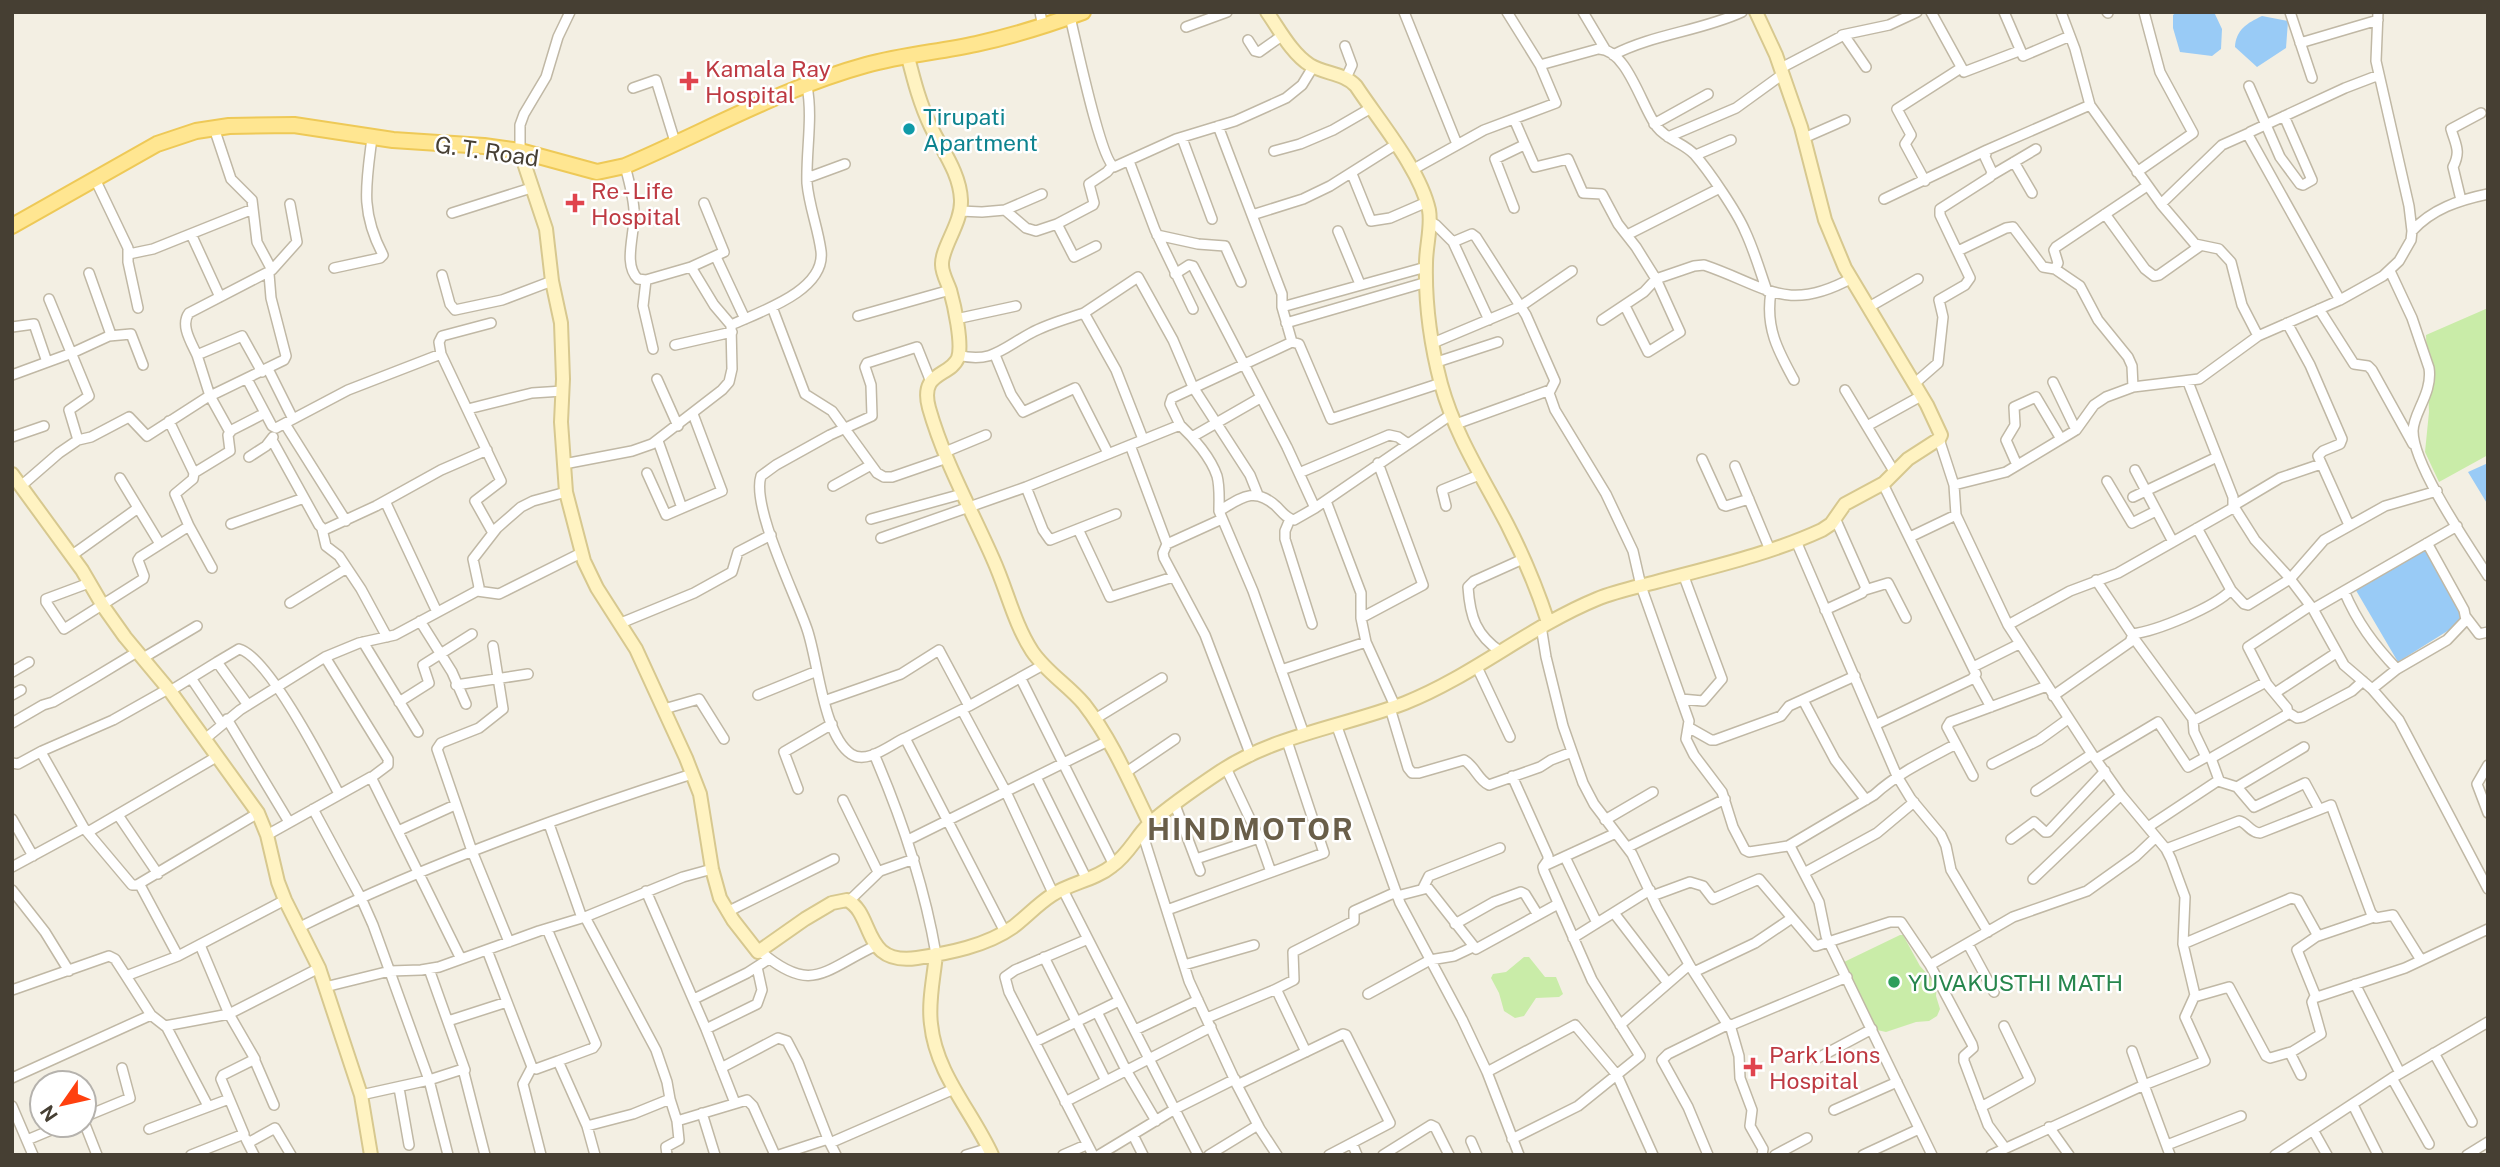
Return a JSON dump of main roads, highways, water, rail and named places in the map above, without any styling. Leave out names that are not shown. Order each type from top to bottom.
[{"type":"main road","name":"G. T. Road","points":[[12,226],[136,154],[166,141],[214,128],[294,125],[372,138],[484,146],[520,151],[597,172],[625,166],[760,105],[865,65],[977,44],[1041,19],[1076,15]]},
{"type":"water","points":[[2177,12],[2214,12],[2222,29],[2221,49],[2212,56],[2180,52],[2173,28],[2173,15]]},
{"type":"water","points":[[2262,16],[2288,21],[2286,48],[2257,67],[2235,47],[2243,28]]},
{"type":"water","points":[[2488,463],[2488,505],[2468,472]]},
{"type":"water","points":[[2425,546],[2465,620],[2398,662],[2354,587]]},
{"type":"place","name":"Kamala Ray Hospital","points":[[689,81]]},
{"type":"place","name":"Tirupati Apartment","points":[[909,129]]},
{"type":"place","name":"Re - Life Hospital","points":[[575,203]]},
{"type":"place","name":"YUVAKUSTHI MATH","points":[[1894,982]]},
{"type":"place","name":"Park Lions Hospital","points":[[1753,1067]]},
{"type":"district","name":"HINDMOTOR","points":[[1251,829]]}]
